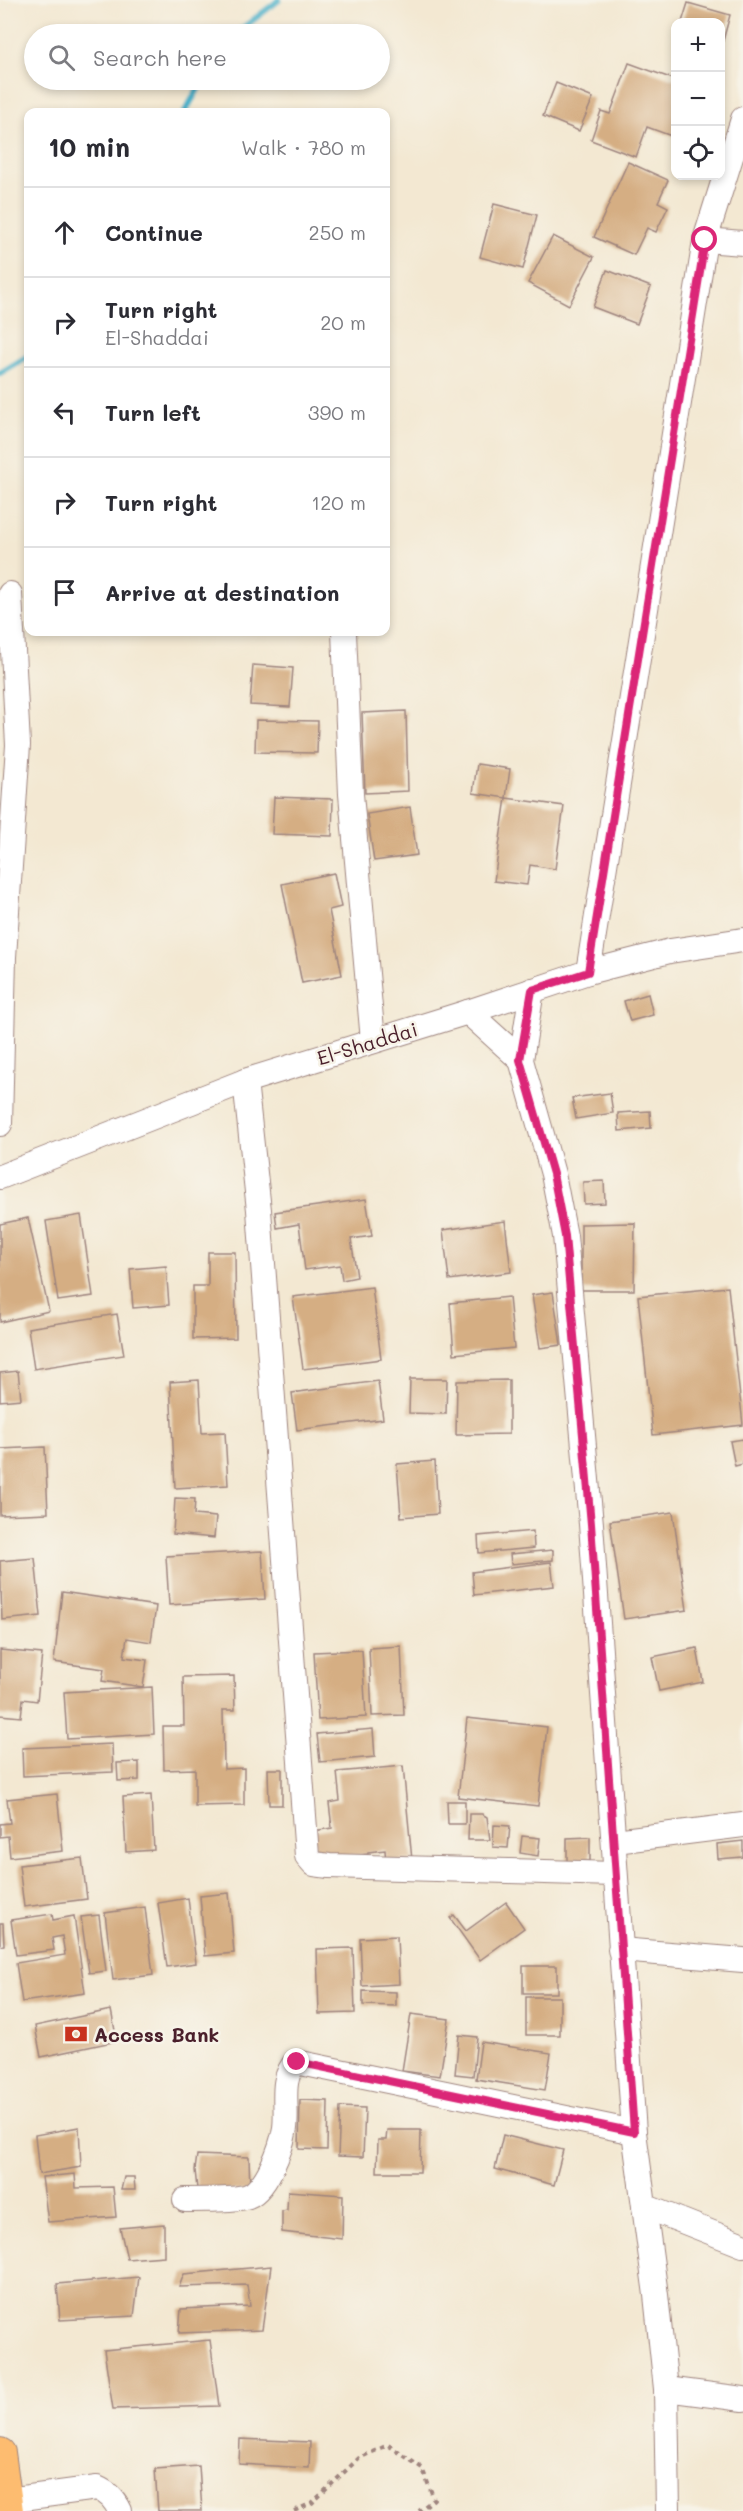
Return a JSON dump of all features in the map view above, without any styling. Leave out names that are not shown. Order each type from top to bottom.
[{"type":"main road","points":[[0,2453],[5,2504]]},
{"type":"street","points":[[588,972],[705,240],[743,119]]},
{"type":"street","points":[[705,240],[743,243]]},
{"type":"street","points":[[0,1124],[2,957],[18,745],[10,594]]},
{"type":"street","points":[[344,636],[351,794],[373,1041]]},
{"type":"street","name":"El-Shaddai","points":[[0,1177],[244,1081],[468,1012],[588,972],[670,951],[743,940]]},
{"type":"street","points":[[532,990],[520,1060],[553,1174],[565,1236],[591,1524],[634,2132],[666,2389],[668,2511]]},
{"type":"street","points":[[468,1012],[520,1060]]},
{"type":"street","points":[[244,1081],[260,1210],[307,1856],[314,1864],[329,1866],[615,1874]]},
{"type":"street","points":[[615,1841],[743,1825]]},
{"type":"street","points":[[620,1950],[743,1960]]},
{"type":"street","points":[[185,2200],[247,2197],[261,2187],[269,2173],[285,2129],[286,2079],[291,2067],[297,2062],[634,2132]]},
{"type":"street","points":[[644,2206],[743,2245]]},
{"type":"street","points":[[666,2389],[743,2399]]},
{"type":"street","points":[[5,2504],[97,2488],[106,2492],[120,2511]]},
{"type":"path","points":[[294,2511],[312,2503],[359,2458],[388,2445],[422,2468],[434,2499],[419,2511]]},
{"type":"building","points":[[688,3],[730,15],[725,33],[725,18],[683,18]]},
{"type":"building","points":[[629,63],[671,78],[671,136],[647,127],[636,157],[591,140],[601,111],[610,114]]},
{"type":"building","points":[[556,83],[593,98],[579,131],[543,116]]},
{"type":"building","points":[[628,162],[668,180],[658,202],[668,207],[656,232],[647,228],[634,255],[594,237]]},
{"type":"building","points":[[494,204],[537,215],[523,269],[480,257]]},
{"type":"building","points":[[553,236],[594,257],[569,305],[528,283]]},
{"type":"building","points":[[607,270],[651,287],[637,324],[593,307]]},
{"type":"building","points":[[253,665],[293,668],[290,707],[250,705]]},
{"type":"building","points":[[406,711],[408,791],[365,793],[362,713]]},
{"type":"building","points":[[256,720],[318,721],[317,753],[255,752]]},
{"type":"building","points":[[477,764],[510,769],[506,798],[473,793]]},
{"type":"building","points":[[274,797],[333,799],[332,836],[272,834]]},
{"type":"building","points":[[506,798],[564,806],[555,869],[530,865],[527,885],[494,881]]},
{"type":"building","points":[[410,807],[417,855],[374,861],[367,814]]},
{"type":"building","points":[[334,873],[341,907],[329,910],[342,975],[302,983],[282,884]]},
{"type":"building","points":[[648,994],[653,1015],[630,1021],[624,1001]]},
{"type":"building","points":[[610,1093],[613,1113],[576,1119],[572,1098]]},
{"type":"building","points":[[650,1111],[651,1128],[619,1131],[618,1113]]},
{"type":"building","points":[[604,1181],[605,1203],[584,1204],[583,1182]]},
{"type":"building","points":[[366,1199],[372,1236],[351,1239],[357,1277],[342,1280],[340,1265],[305,1270],[299,1224],[277,1228],[275,1212]]},
{"type":"building","points":[[81,1215],[93,1296],[58,1301],[46,1221]]},
{"type":"building","points":[[28,1218],[49,1311],[0,1322],[0,1224]]},
{"type":"building","points":[[505,1221],[511,1272],[449,1280],[443,1230]]},
{"type":"building","points":[[635,1223],[634,1290],[581,1290],[581,1224]]},
{"type":"building","points":[[208,1252],[235,1252],[236,1338],[193,1339],[193,1286],[208,1286]]},
{"type":"building","points":[[166,1266],[169,1305],[133,1308],[130,1269]]},
{"type":"building","points":[[372,1287],[381,1359],[303,1369],[293,1297]]},
{"type":"building","points":[[728,1287],[743,1425],[653,1435],[638,1296]]},
{"type":"building","points":[[553,1292],[561,1345],[540,1348],[532,1295]]},
{"type":"building","points":[[509,1297],[514,1348],[454,1354],[450,1303]]},
{"type":"building","points":[[117,1314],[124,1355],[34,1369],[28,1328]]},
{"type":"building","points":[[18,1371],[21,1399],[0,1401],[0,1373]]},
{"type":"building","points":[[410,1379],[447,1379],[446,1414],[409,1413]]},
{"type":"building","points":[[199,1380],[202,1433],[225,1432],[228,1485],[175,1488],[170,1382]]},
{"type":"building","points":[[509,1380],[509,1434],[456,1435],[457,1381]]},
{"type":"building","points":[[378,1381],[383,1419],[297,1430],[292,1393]]},
{"type":"building","points":[[743,1439],[743,1464],[735,1466],[730,1441]]},
{"type":"building","points":[[45,1447],[48,1513],[0,1515],[0,1449]]},
{"type":"building","points":[[435,1461],[438,1514],[401,1517],[397,1464]]},
{"type":"building","points":[[175,1498],[195,1499],[194,1515],[216,1517],[214,1538],[173,1534]]},
{"type":"building","points":[[673,1512],[687,1610],[624,1619],[610,1521]]},
{"type":"building","points":[[533,1531],[534,1548],[479,1553],[478,1536]]},
{"type":"building","points":[[553,1550],[553,1560],[511,1564],[510,1554]]},
{"type":"building","points":[[262,1551],[265,1599],[169,1605],[166,1556]]},
{"type":"building","points":[[35,1558],[41,1616],[2,1620],[0,1561]]},
{"type":"building","points":[[551,1562],[554,1586],[474,1595],[472,1572]]},
{"type":"building","points":[[62,1592],[156,1606],[151,1642],[127,1638],[124,1657],[147,1660],[143,1687],[102,1681],[104,1669],[54,1662]]},
{"type":"building","points":[[401,1646],[404,1715],[372,1716],[369,1648]]},
{"type":"building","points":[[697,1648],[703,1682],[659,1691],[652,1657]]},
{"type":"building","points":[[0,1650],[42,1654],[37,1701],[23,1699],[21,1717],[0,1715]]},
{"type":"building","points":[[362,1650],[366,1717],[318,1720],[314,1652]]},
{"type":"building","points":[[234,1676],[235,1710],[223,1710],[224,1769],[244,1768],[244,1805],[195,1806],[195,1769],[164,1770],[163,1726],[184,1726],[183,1677]]},
{"type":"building","points":[[152,1687],[154,1734],[67,1739],[64,1692]]},
{"type":"building","points":[[467,1718],[547,1727],[538,1806],[458,1797]]},
{"type":"building","points":[[373,1729],[375,1757],[320,1762],[317,1734]]},
{"type":"building","points":[[112,1744],[113,1772],[23,1776],[22,1748]]},
{"type":"building","points":[[139,1762],[139,1780],[118,1781],[117,1763]]},
{"type":"building","points":[[403,1766],[412,1860],[386,1862],[385,1850],[316,1860],[313,1831],[332,1828],[329,1803],[340,1801],[337,1772]]},
{"type":"building","points":[[268,1769],[282,1769],[282,1805],[269,1805]]},
{"type":"building","points":[[57,1794],[63,1851],[10,1857],[8,1836],[0,1837],[0,1824],[10,1823],[7,1799]]},
{"type":"building","points":[[151,1795],[154,1850],[126,1852],[123,1797]]},
{"type":"building","points":[[447,1801],[465,1801],[465,1824],[448,1824]]},
{"type":"building","points":[[469,1814],[482,1814],[487,1817],[490,1840],[468,1840]]},
{"type":"building","points":[[494,1825],[510,1826],[508,1848],[493,1847]]},
{"type":"building","points":[[522,1836],[540,1838],[538,1856],[520,1853]]},
{"type":"building","points":[[590,1837],[590,1861],[567,1861],[567,1838]]},
{"type":"building","points":[[743,1841],[743,1857],[718,1859],[717,1844]]},
{"type":"building","points":[[82,1858],[87,1899],[24,1907],[19,1865]]},
{"type":"building","points":[[229,1893],[234,1953],[205,1956],[200,1896]]},
{"type":"building","points":[[188,1898],[196,1963],[167,1967],[158,1903]]},
{"type":"building","points":[[506,1902],[524,1928],[480,1960],[450,1918],[454,1915],[466,1931]]},
{"type":"building","points":[[145,1907],[153,1975],[113,1980],[105,1913]]},
{"type":"building","points":[[52,1914],[53,1920],[74,1916],[85,1993],[22,2002],[16,1963],[65,1955],[62,1936],[52,1938],[54,1950],[16,1955],[11,1920]]},
{"type":"building","points":[[99,1915],[106,1971],[89,1973],[81,1917]]},
{"type":"building","points":[[0,1923],[3,1923],[4,1945],[0,1946]]},
{"type":"building","points":[[397,1936],[399,1984],[362,1986],[360,1938]]},
{"type":"building","points":[[353,1948],[355,2013],[319,2014],[317,1949]]},
{"type":"building","points":[[523,1966],[557,1966],[557,1993],[523,1993]]},
{"type":"building","points":[[363,1991],[396,1992],[396,2006],[363,2005]]},
{"type":"building","points":[[526,1997],[560,1997],[560,2035],[526,2035]]},
{"type":"building","name":"Access Bank","points":[[111,2010],[117,2041],[41,2057],[35,2026]]},
{"type":"building","points":[[411,2014],[449,2019],[440,2076],[402,2071]]},
{"type":"building","points":[[459,2035],[477,2037],[473,2076],[455,2074]]},
{"type":"building","points":[[481,2042],[551,2053],[545,2090],[476,2079]]},
{"type":"building","points":[[300,2100],[328,2101],[327,2150],[299,2149]]},
{"type":"building","points":[[340,2107],[365,2108],[363,2157],[338,2156]]},
{"type":"building","points":[[79,2127],[81,2167],[39,2174],[35,2135]]},
{"type":"building","points":[[387,2130],[421,2130],[420,2172],[377,2172],[378,2140],[386,2140]]},
{"type":"building","points":[[503,2135],[563,2150],[554,2185],[495,2169]]},
{"type":"building","points":[[197,2155],[249,2157],[250,2191],[197,2189],[195,2170]]},
{"type":"building","points":[[75,2174],[76,2188],[113,2187],[116,2217],[48,2222],[42,2177]]},
{"type":"building","points":[[124,2177],[134,2177],[135,2190],[121,2190]]},
{"type":"building","points":[[288,2191],[343,2195],[342,2239],[282,2232],[282,2211],[287,2210]]},
{"type":"building","points":[[164,2224],[164,2256],[127,2259],[120,2228]]},
{"type":"building","points":[[271,2266],[262,2330],[179,2333],[181,2309],[250,2306],[247,2285],[179,2287],[184,2274]]},
{"type":"building","points":[[139,2277],[134,2316],[60,2320],[57,2284]]},
{"type":"building","points":[[210,2340],[219,2406],[113,2409],[104,2350]]},
{"type":"building","points":[[240,2439],[310,2442],[309,2468],[239,2464]]},
{"type":"building","points":[[199,2466],[202,2511],[158,2511],[155,2469]]},
{"type":"waterway","points":[[248,24],[279,0]]},
{"type":"waterway","points":[[187,108],[197,90]]},
{"type":"waterway","points":[[0,373],[24,358]]},
{"type":"place","name":"Access Bank","points":[[76,2034]]},
{"type":"route","points":[[297,2062],[307,2062],[616,2130],[634,2132],[591,1524],[565,1236],[553,1174],[520,1060],[532,990],[588,972],[705,240]]}]
